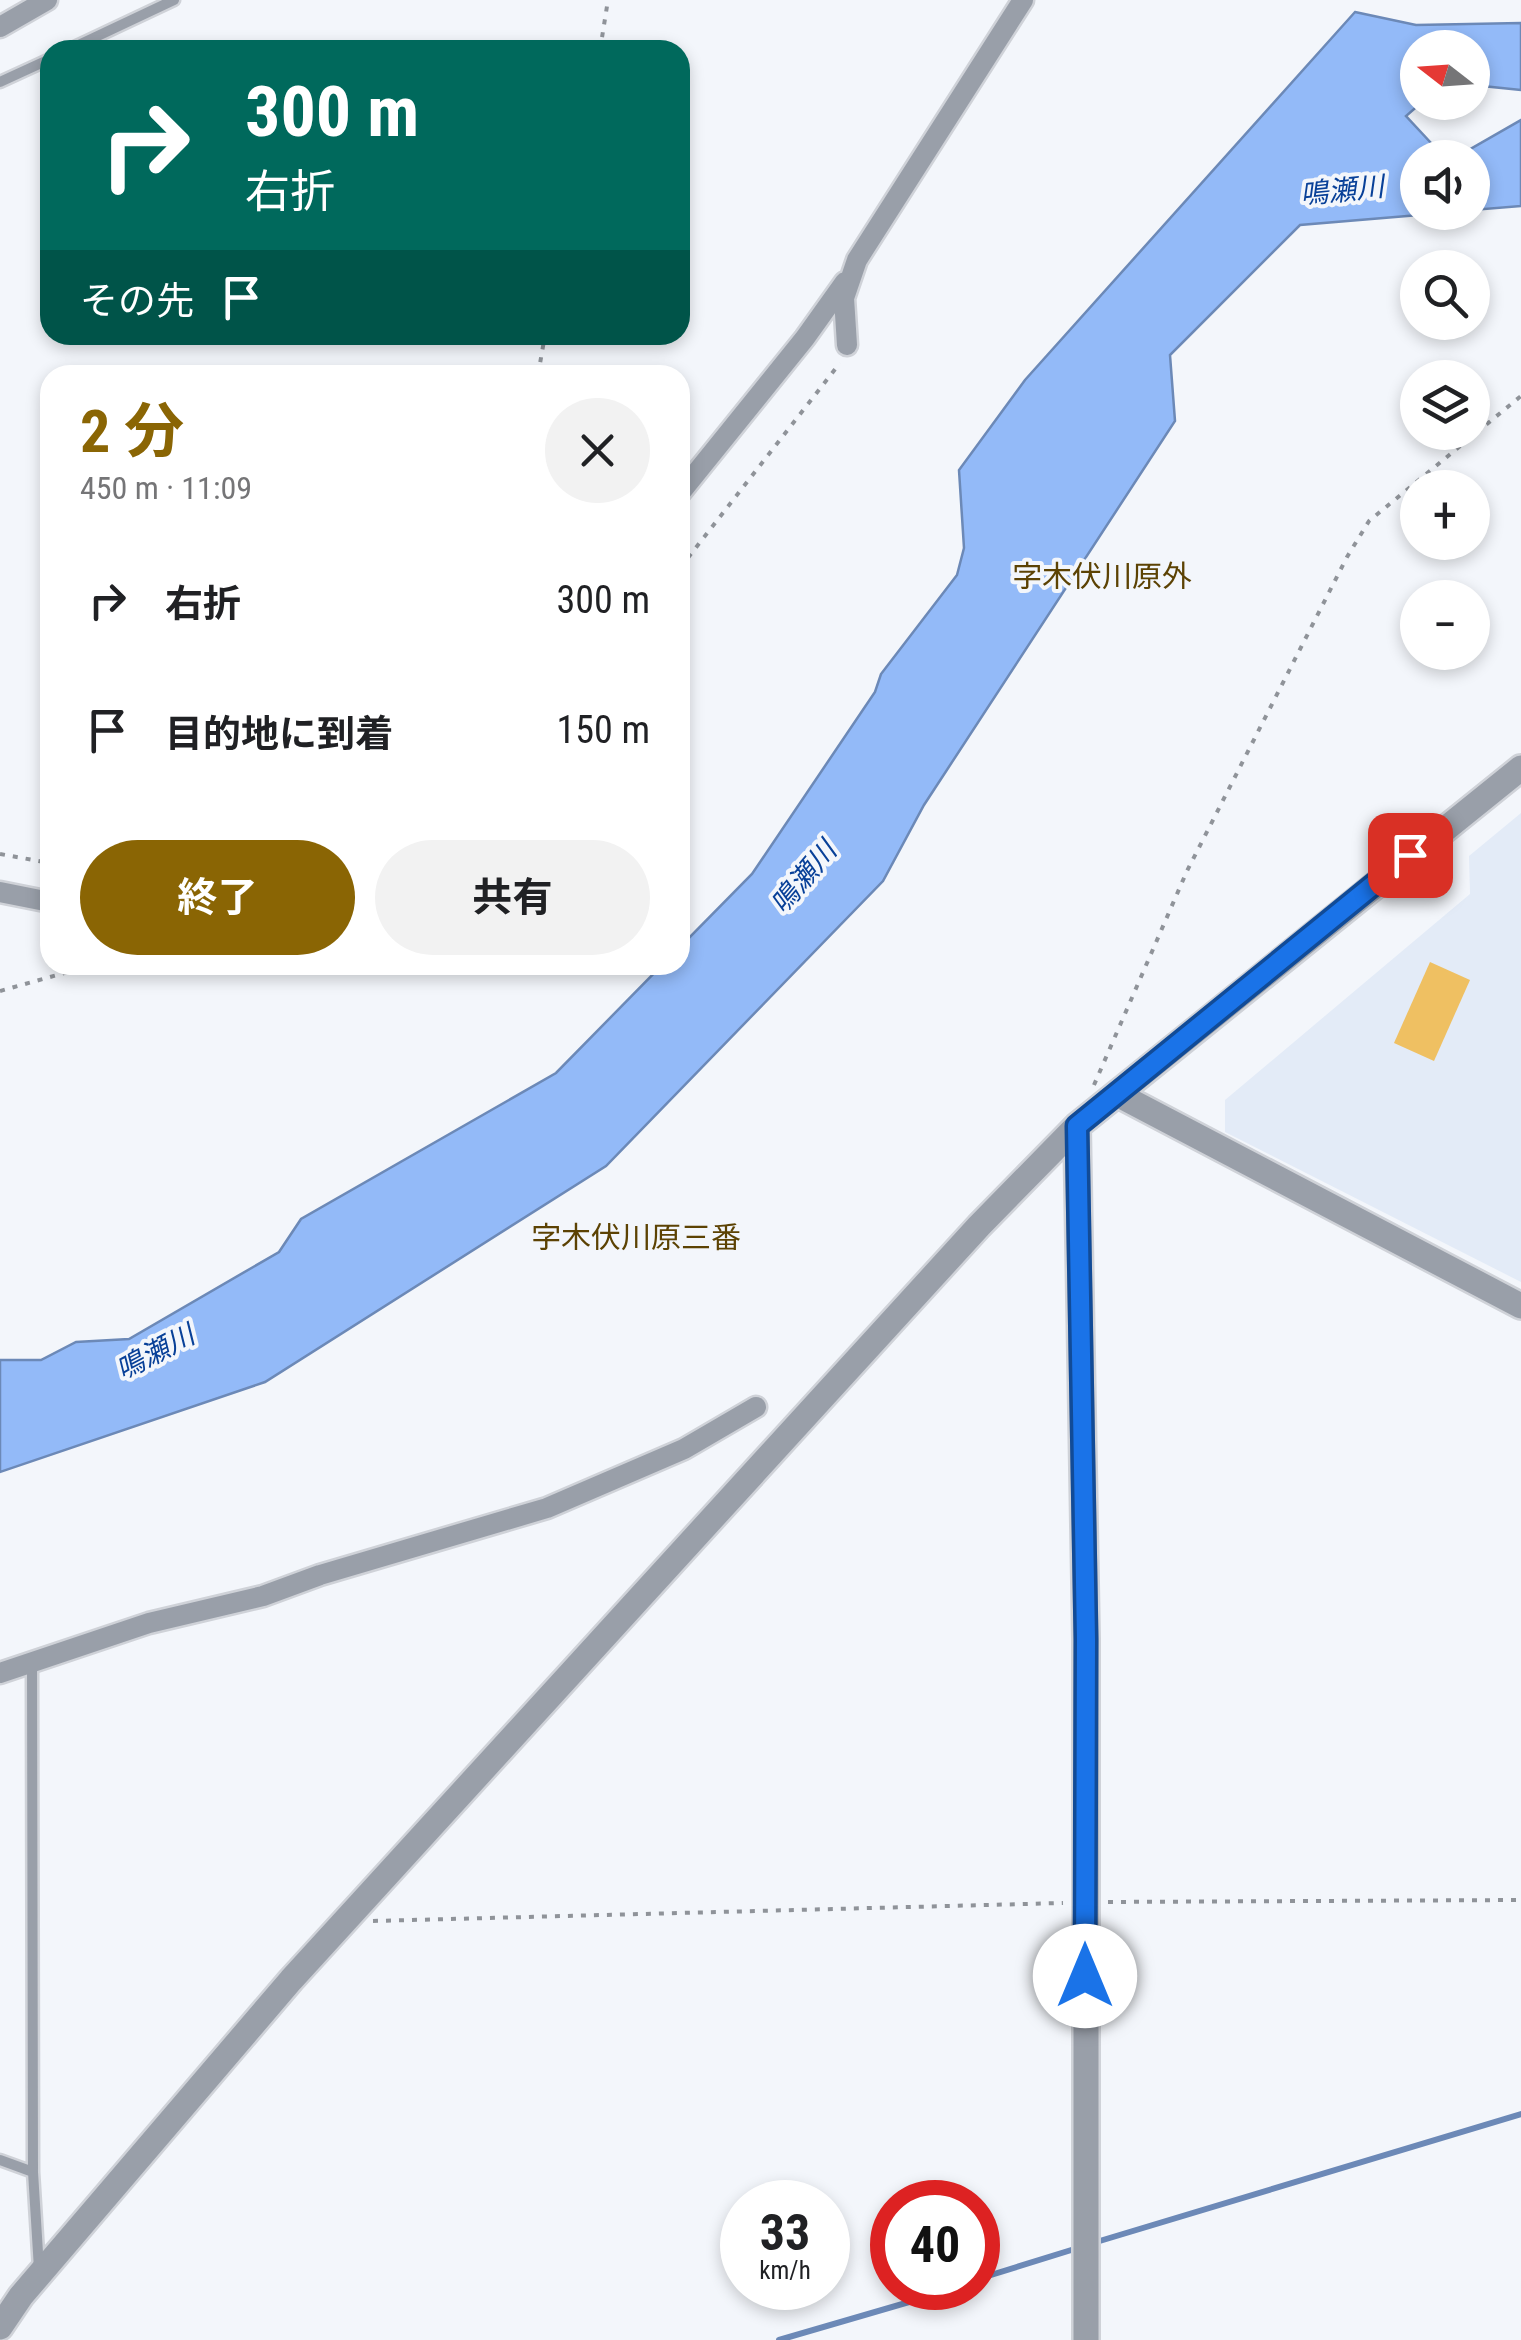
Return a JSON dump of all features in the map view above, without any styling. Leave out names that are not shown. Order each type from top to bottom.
[{"type":"street","points":[[0,26],[48,0]]},
{"type":"street","points":[[690,481],[847,280],[1022,0]]},
{"type":"street","points":[[847,280],[847,345]]},
{"type":"street","points":[[0,2328],[39,2275],[330,1937],[979,1226],[1077,1126],[1104,1092],[1521,768]]},
{"type":"street","points":[[0,892],[40,900]]},
{"type":"street","points":[[1104,1092],[1521,1306]]},
{"type":"street","points":[[1077,1126],[1086,1639],[1086,2340]]},
{"type":"street","points":[[0,1673],[32,1659],[149,1623],[263,1596],[320,1575],[547,1508],[684,1449],[756,1408]]},
{"type":"lane","points":[[89,40],[174,0]]},
{"type":"lane","points":[[0,82],[40,63]]},
{"type":"lane","points":[[32,1659],[33,2172],[39,2275]]},
{"type":"lane","points":[[0,2160],[33,2172]]},
{"type":"path","points":[[602,40],[608,0]]},
{"type":"path","points":[[690,555],[839,365],[847,345]]},
{"type":"path","points":[[1104,1092],[1187,872],[1346,557],[1369,521],[1521,396]]},
{"type":"path","points":[[0,854],[40,861]]},
{"type":"path","points":[[0,991],[57,975]]},
{"type":"path","points":[[400,1919],[1084,1902],[1521,1900]]},
{"type":"shaded area","points":[[1521,813],[1521,1282],[1225,1132],[1225,1100],[1470,894],[1469,856]]},
{"type":"water","name":"鳴瀬川","points":[[1355,12],[1416,25],[1521,23],[1521,90],[1490,87],[1490,30],[1400,30],[1400,120],[1410,120],[1428,140],[1400,140],[1400,217],[1300,225],[1170,355],[1175,421],[924,805],[883,881],[606,1166],[265,1382],[0,1472],[0,1360],[41,1360],[76,1342],[129,1339],[279,1252],[301,1219],[556,1073],[652,975],[690,975],[690,937],[752,874],[875,692],[881,674],[957,575],[964,548],[959,470],[1025,380]]},
{"type":"water","points":[[1521,120],[1521,206],[1490,209],[1490,140],[1486,140]]},
{"type":"building","points":[[1430,962],[1470,980],[1434,1061],[1394,1043]]},
{"type":"waterway","points":[[1093,2243],[1521,2114]]},
{"type":"waterway","points":[[1000,2272],[1081,2247]]},
{"type":"waterway","points":[[779,2340],[882,2310]]},
{"type":"district","name":"字木伏川原外","points":[[1102,577]]},
{"type":"district","name":"字木伏川原三番","points":[[636,1238]]},
{"type":"route","points":[[1085,1976],[1086,1639],[1077,1126],[1410,855]]}]
